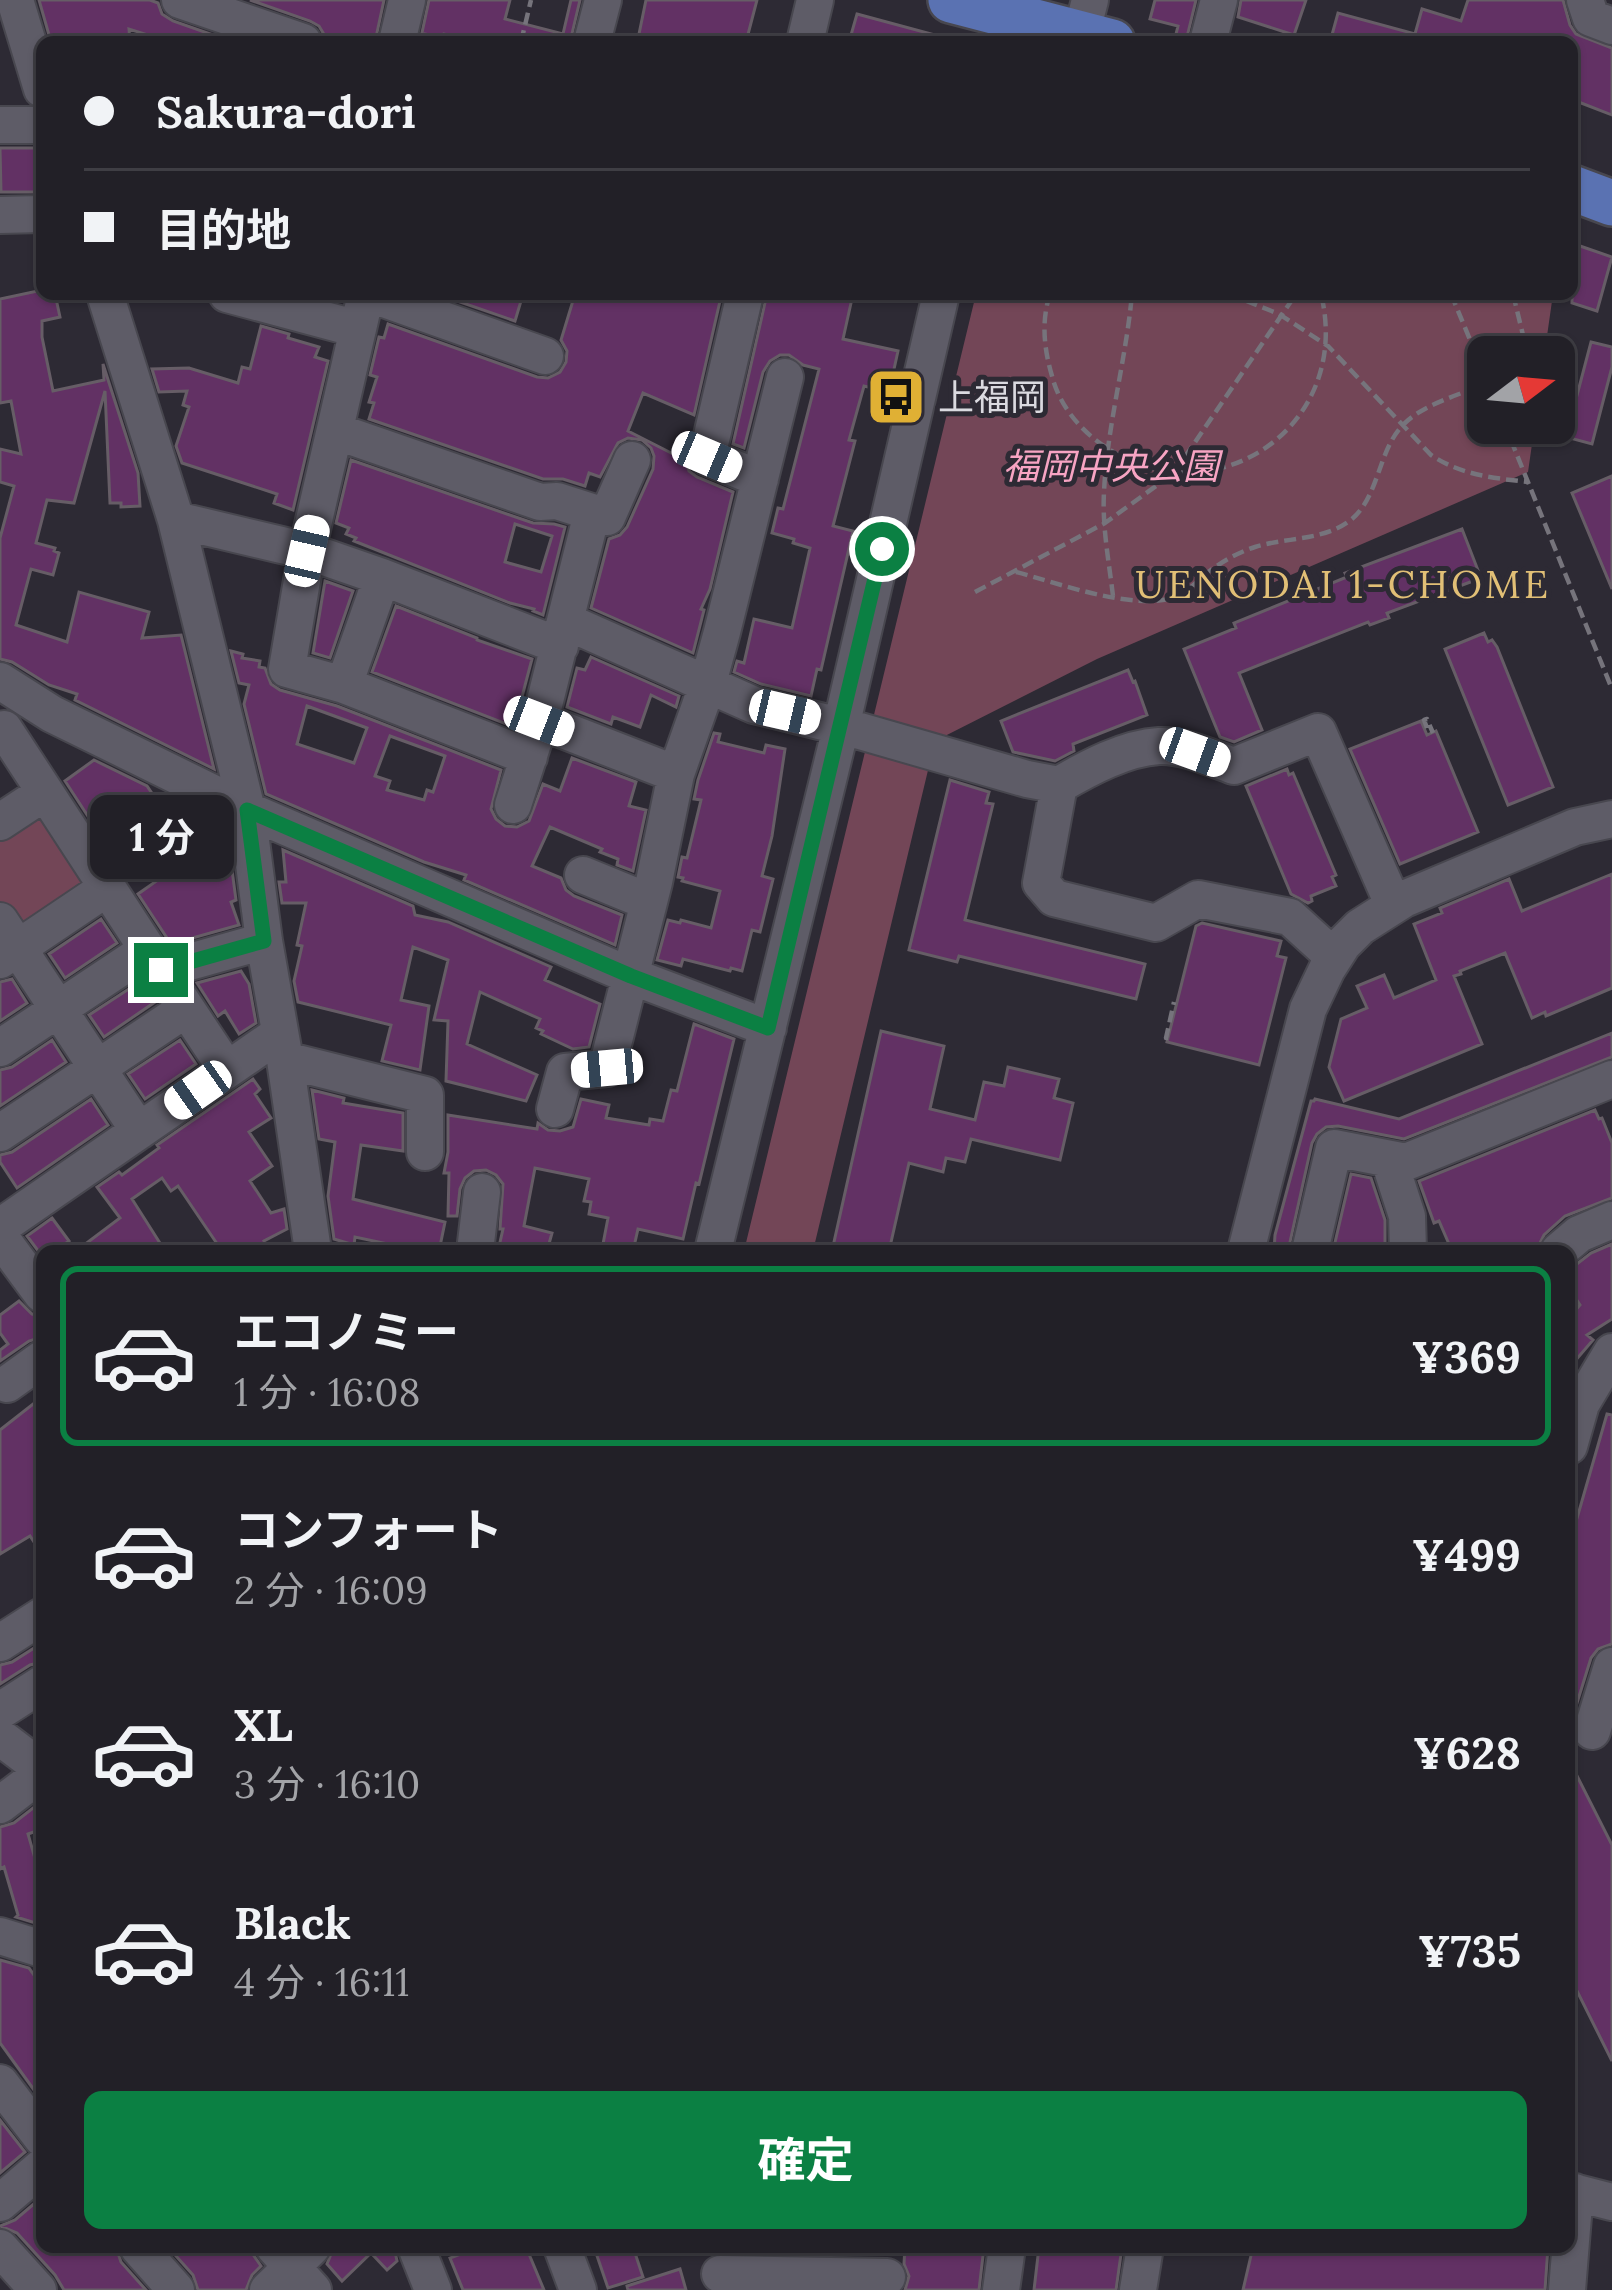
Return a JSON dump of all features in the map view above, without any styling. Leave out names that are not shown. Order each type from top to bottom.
[{"type":"main road","points":[[951,0],[1011,15],[1094,26]]},
{"type":"main road","points":[[1578,190],[1612,202]]},
{"type":"street","points":[[15,0],[36,69]]},
{"type":"street","points":[[180,0],[285,36]]},
{"type":"street","points":[[398,36],[407,0]]},
{"type":"street","points":[[594,36],[603,0]]},
{"type":"street","points":[[806,36],[815,0]]},
{"type":"street","points":[[1210,36],[1219,0]]},
{"type":"street","points":[[1585,0],[1591,18],[1612,26]]},
{"type":"street","points":[[0,125],[36,125]]},
{"type":"street","points":[[0,215],[36,214]]},
{"type":"street","points":[[107,300],[176,520],[247,810],[264,941],[320,1245]]},
{"type":"street","points":[[296,300],[365,306],[545,356]]},
{"type":"street","points":[[744,300],[707,457],[760,479]]},
{"type":"street","points":[[714,1245],[940,300]]},
{"type":"street","points":[[365,306],[307,551],[287,669],[529,757]]},
{"type":"street","points":[[555,1109],[566,1072],[607,1068],[676,774],[708,683],[785,377]]},
{"type":"street","points":[[335,430],[540,502],[557,501],[607,518],[632,460]]},
{"type":"street","points":[[513,805],[592,513]]},
{"type":"street","points":[[176,520],[307,551],[708,683],[754,705],[1059,784],[1135,751],[1161,746],[1234,766],[1318,732],[1393,904]]},
{"type":"street","points":[[344,686],[382,577]]},
{"type":"street","points":[[0,681],[52,714],[247,810],[631,976],[768,1028]]},
{"type":"street","points":[[539,721],[676,774]]},
{"type":"street","points":[[2,727],[227,1070]]},
{"type":"street","points":[[1059,784],[1041,883],[1054,898],[1156,923],[1198,898],[1289,917],[1334,957]]},
{"type":"street","points":[[0,822],[44,793]]},
{"type":"street","points":[[1248,1245],[1308,1009],[1334,957],[1360,927],[1393,904],[1575,827],[1612,819]]},
{"type":"street","points":[[583,875],[649,902]]},
{"type":"street","points":[[107,889],[6,943],[59,1010],[139,1131]]},
{"type":"street","points":[[0,1048],[59,1010],[154,960],[264,941]]},
{"type":"street","points":[[0,1133],[186,1009]]},
{"type":"street","points":[[36,1281],[5,1216],[227,1070],[282,1047],[425,1095],[424,1152]]},
{"type":"street","points":[[1311,1245],[1334,1148],[1406,1162],[1612,1079]]},
{"type":"street","points":[[1389,1160],[1407,1216],[1408,1245]]},
{"type":"street","points":[[476,1245],[482,1192]]},
{"type":"street","points":[[1566,1245],[1612,1220]]},
{"type":"street","points":[[1575,1425],[1581,1404],[1612,1352]]},
{"type":"street","points":[[7,1384],[36,1362]]},
{"type":"street","points":[[0,1643],[36,1620]]},
{"type":"street","points":[[1591,1730],[1612,1666]]},
{"type":"street","points":[[0,1712],[36,1688]]},
{"type":"street","points":[[0,1737],[36,1766]]},
{"type":"street","points":[[0,1805],[36,1776]]},
{"type":"street","points":[[0,2083],[36,2130]]},
{"type":"street","points":[[0,2203],[36,2172]]},
{"type":"street","points":[[1575,2193],[1612,2202]]},
{"type":"street","points":[[142,2253],[176,2290]]},
{"type":"street","points":[[418,2253],[433,2290]]},
{"type":"street","points":[[564,2253],[578,2290]]},
{"type":"street","points":[[1001,2290],[1006,2253]]},
{"type":"street","points":[[1138,2290],[1144,2253]]},
{"type":"street","points":[[1567,2290],[1569,2253]]},
{"type":"street","points":[[721,2270],[887,2277]]},
{"type":"path","points":[[522,36],[531,0]]},
{"type":"path","points":[[1049,300],[1044,350],[1055,389],[1077,424],[1108,450],[1174,473],[1214,470],[1247,459],[1296,422],[1314,394],[1328,346],[1322,300]]},
{"type":"path","points":[[1113,596],[1103,495],[1131,300]]},
{"type":"path","points":[[1244,300],[1280,314],[1328,346],[1431,454],[1460,471],[1528,482]]},
{"type":"path","points":[[975,592],[1105,523],[1174,473],[1290,300]]},
{"type":"path","points":[[1016,572],[1138,602],[1160,602],[1186,591],[1213,568],[1247,549],[1335,530],[1364,506],[1402,425],[1418,413],[1488,383],[1453,300]]},
{"type":"path","points":[[1514,300],[1523,336]]},
{"type":"path","points":[[1513,444],[1612,689]]},
{"type":"path","points":[[1168,1038],[1174,1001]]},
{"type":"green space","name":"福岡中央公園","points":[[975,300],[1552,300],[1547,336],[1467,336],[1467,444],[1532,444],[1528,472],[1097,659],[935,741],[814,1245],[745,1245]]},
{"type":"green space","points":[[36,808],[96,887],[27,934],[0,903],[0,831]]},
{"type":"building","points":[[39,0],[150,0],[173,21],[216,36],[151,36],[129,29],[130,36],[49,36]]},
{"type":"building","points":[[250,0],[384,0],[376,36],[325,36],[310,21]]},
{"type":"building","points":[[429,0],[510,0],[505,19],[563,34],[571,0],[580,0],[571,36],[421,36]]},
{"type":"building","points":[[646,0],[757,0],[748,36],[639,34]]},
{"type":"building","points":[[1155,0],[1196,0],[1187,36],[1176,36],[1178,26],[1150,19]]},
{"type":"building","points":[[1241,0],[1306,0],[1294,35],[1238,17]]},
{"type":"building","points":[[1468,0],[1563,0],[1576,34],[1612,48],[1612,115],[1578,102],[1578,36],[1332,36],[1338,13],[1415,34],[1422,9],[1461,21]]},
{"type":"building","points":[[857,14],[939,36],[851,36]]},
{"type":"building","points":[[0,148],[36,148],[36,192],[1,192]]},
{"type":"building","points":[[1580,246],[1612,257],[1597,311],[1572,303],[1578,300]]},
{"type":"building","points":[[36,291],[36,300],[56,300],[60,317],[42,321],[53,391],[104,380],[103,364],[138,473],[140,506],[110,503],[105,391],[74,503],[47,500],[36,543],[59,553],[53,575],[31,569],[16,625],[67,642],[79,592],[149,612],[142,638],[181,635],[214,769],[75,700],[77,694],[0,659],[0,538],[14,486],[0,482],[0,449],[21,454],[11,401],[0,403],[0,299]]},
{"type":"building","points":[[454,300],[521,301],[515,321]]},
{"type":"building","points":[[573,300],[720,301],[694,415],[643,393],[628,431],[685,460],[697,477],[733,492],[693,653],[591,608],[609,539],[627,527],[653,469],[651,448],[642,440],[628,438],[618,443],[600,477],[589,473],[585,486],[543,479],[369,419],[377,377],[370,375],[379,337],[384,338],[388,324],[537,377],[560,372],[567,351],[561,340]]},
{"type":"building","points":[[766,300],[852,300],[843,339],[898,351],[889,392],[864,386],[849,440],[855,441],[833,526],[853,531],[811,696],[734,672],[737,661],[744,663],[754,619],[792,628],[810,548],[772,533],[778,508],[783,509],[819,369],[789,355],[770,361],[744,448],[733,444]]},
{"type":"building","points":[[261,326],[319,347],[315,357],[328,361],[293,510],[274,503],[277,494],[182,463],[176,446],[189,407],[183,405],[187,391],[159,392],[152,369],[189,368],[238,383],[242,367],[250,369]]},
{"type":"building","points":[[1591,342],[1612,347],[1612,367],[1592,444],[1575,439],[1575,403]]},
{"type":"building","points":[[351,460],[533,523],[565,527],[543,615],[354,541],[346,534],[349,528],[336,523]],"holes":[[[515,524],[552,536],[541,572],[505,562]]]},
{"type":"building","points":[[1612,476],[1612,589],[1572,493]]},
{"type":"building","points":[[1462,529],[1481,578],[1387,613],[1389,618],[1239,673],[1262,730],[1234,742],[1220,737],[1184,649],[1347,577],[1345,573]]},
{"type":"building","points":[[325,581],[353,591],[330,658],[313,653]]},
{"type":"building","points":[[396,606],[532,659],[514,727],[372,672]]},
{"type":"building","points":[[1484,633],[1497,647],[1553,787],[1508,805],[1445,649]]},
{"type":"building","points":[[231,651],[260,661],[259,667],[265,668],[271,684],[280,690],[337,706],[501,770],[491,809],[505,826],[529,821],[543,784],[560,791],[572,758],[636,782],[629,806],[646,810],[633,871],[617,865],[618,859],[600,852],[602,849],[550,827],[532,866],[561,878],[574,896],[622,915],[615,945],[464,880],[466,875],[424,862],[266,794],[244,704],[249,685],[239,683]],"holes":[[[307,706],[367,728],[354,763],[297,744]],[[390,736],[445,756],[433,792],[427,790],[424,800],[387,790],[390,781],[375,776]]]},
{"type":"building","points":[[591,657],[679,696],[676,707],[651,695],[640,727],[613,717],[611,724],[567,707],[577,668],[585,670]]},
{"type":"building","points":[[1128,670],[1147,715],[1073,744],[1074,751],[1055,761],[1013,752],[1001,721]]},
{"type":"building","points":[[1421,721],[1427,735],[1436,731],[1478,832],[1400,864],[1350,749]]},
{"type":"building","points":[[714,733],[720,734],[718,742],[764,753],[766,745],[785,749],[762,876],[773,879],[760,932],[752,930],[742,971],[683,959],[681,966],[657,960],[668,920],[711,928],[720,891],[678,877],[701,800],[694,799],[698,780]]},
{"type":"building","points":[[94,760],[147,786],[166,814],[189,807],[226,825],[236,900],[231,902],[239,925],[171,944],[138,894],[158,880],[151,870],[156,867],[130,829],[106,844],[65,781]]},
{"type":"building","points":[[1287,769],[1289,775],[1293,773],[1336,875],[1332,877],[1336,886],[1311,896],[1308,903],[1291,894],[1246,786]]},
{"type":"building","points":[[950,780],[989,792],[986,803],[993,804],[965,920],[1145,964],[1136,999],[959,956],[957,962],[909,950]]},
{"type":"building","points":[[283,850],[413,906],[415,915],[448,922],[551,967],[545,980],[600,1004],[589,1047],[573,1049],[541,1034],[536,1028],[540,1019],[480,992],[467,1044],[537,1075],[526,1101],[446,1081],[448,1021],[434,1020],[448,960],[413,947],[401,1000],[429,1006],[420,1070],[382,1061],[391,1025],[298,1002],[294,981],[306,903],[282,903],[279,882],[286,882]]},
{"type":"building","points":[[1612,874],[1612,988],[1532,1018],[1505,953],[1460,971],[1454,976],[1482,1044],[1344,1101],[1329,1067],[1341,1019],[1367,1008],[1357,986],[1384,975],[1394,998],[1436,980],[1414,924],[1509,879],[1522,911]]},
{"type":"building","points":[[101,919],[117,943],[65,978],[49,954]]},
{"type":"building","points":[[1202,923],[1281,941],[1277,956],[1286,958],[1259,1065],[1167,1042],[1196,926]]},
{"type":"building","points":[[241,971],[249,984],[256,1023],[239,1034],[225,1011],[218,1016],[197,983]]},
{"type":"building","points":[[12,979],[27,1003],[0,1021],[0,982]]},
{"type":"building","points":[[141,981],[152,990],[155,1002],[104,1037],[89,1015]]},
{"type":"building","points":[[694,1024],[734,1039],[683,1239],[638,1229],[634,1245],[603,1244],[608,1218],[589,1214],[591,1202],[584,1201],[589,1179],[535,1168],[524,1226],[552,1233],[549,1245],[499,1245],[503,1184],[486,1170],[465,1178],[457,1216],[448,1216],[449,1173],[444,1173],[448,1115],[537,1129],[538,1123],[560,1131],[573,1127],[581,1099],[609,1105],[606,1118],[649,1125],[650,1119],[663,1121],[671,1090],[677,1091]]},
{"type":"building","points":[[881,1031],[944,1046],[930,1109],[975,1120],[984,1082],[1004,1086],[1008,1067],[1059,1079],[1054,1098],[1073,1103],[1060,1160],[971,1139],[965,1162],[946,1158],[943,1172],[909,1163],[890,1245],[833,1245]]},
{"type":"building","points":[[1612,1033],[1612,1057],[1404,1139],[1326,1127],[1312,1143],[1289,1245],[1274,1245],[1311,1101],[1399,1119]]},
{"type":"building","points":[[52,1040],[66,1062],[0,1106],[0,1070]]},
{"type":"building","points":[[180,1040],[196,1064],[145,1099],[128,1074]]},
{"type":"building","points":[[253,1079],[260,1089],[255,1094],[271,1118],[249,1132],[272,1166],[250,1181],[271,1213],[284,1209],[287,1229],[264,1241],[266,1245],[218,1245],[178,1186],[171,1191],[162,1178],[132,1199],[161,1245],[84,1245],[120,1218],[97,1187],[119,1172],[122,1175]]},
{"type":"building","points":[[312,1090],[344,1098],[343,1103],[403,1113],[403,1151],[361,1145],[353,1199],[445,1222],[440,1245],[393,1245],[355,1237],[354,1245],[334,1239],[328,1196],[335,1142],[319,1139]]},
{"type":"building","points":[[91,1099],[108,1125],[17,1188],[0,1155],[12,1152]]},
{"type":"building","points":[[1595,1110],[1612,1143],[1612,1198],[1565,1216],[1539,1245],[1449,1245],[1439,1221],[1434,1223],[1419,1181]]},
{"type":"building","points":[[1351,1174],[1371,1178],[1385,1220],[1385,1245],[1334,1245]]},
{"type":"building","points":[[52,1218],[69,1241],[36,1248],[27,1236]]},
{"type":"building","points":[[1612,1244],[1612,1319],[1587,1335],[1593,1340],[1575,1361],[1575,1311],[1580,1305],[1575,1297],[1575,1265]]},
{"type":"building","points":[[19,1301],[36,1315],[36,1339],[0,1361],[0,1350],[8,1344],[0,1333],[0,1315]]},
{"type":"building","points":[[36,1402],[36,1545],[30,1536],[0,1554],[0,1430]]},
{"type":"building","points":[[1607,1414],[1612,1415],[1612,1644],[1598,1649],[1591,1658],[1577,1703],[1575,1702],[1575,1525]]},
{"type":"building","points":[[36,1647],[36,1664],[0,1684],[0,1665]]},
{"type":"building","points":[[1575,1772],[1612,1845],[1612,2061],[1575,1987]]},
{"type":"building","points":[[36,1806],[36,1831],[28,1834],[36,1862],[36,1923],[16,1917],[4,1867],[0,1869],[0,1827],[14,1823]]},
{"type":"building","points":[[0,1960],[29,1968],[36,1978],[36,2093],[0,2043]]},
{"type":"building","points":[[0,2120],[25,2152],[0,2173]]},
{"type":"building","points":[[36,2202],[36,2253],[118,2253],[146,2290],[64,2290],[17,2233],[0,2226]]},
{"type":"building","points":[[173,2253],[252,2253],[261,2266],[246,2290],[198,2290],[193,2275]]},
{"type":"building","points":[[332,2253],[371,2253],[342,2281],[327,2264]]},
{"type":"building","points":[[371,2253],[395,2253],[397,2261],[387,2270]]},
{"type":"building","points":[[463,2253],[529,2253],[544,2290],[463,2290],[450,2258]]},
{"type":"building","points":[[596,2253],[635,2253],[643,2277],[608,2288]]},
{"type":"building","points":[[905,2253],[983,2253],[979,2290],[905,2290],[909,2276]]},
{"type":"building","points":[[1038,2253],[1121,2253],[1116,2290],[1034,2290]]},
{"type":"building","points":[[1252,2253],[1548,2253],[1545,2290],[1243,2290]]},
{"type":"building","points":[[680,2269],[686,2290],[628,2290],[627,2286]]},
{"type":"place","name":"上福岡","points":[[896,397]]},
{"type":"district","name":"UENODAI 1-CHOME","points":[[1343,584]]},
{"type":"route","points":[[161,970],[264,941],[247,810],[631,976],[768,1028],[882,549]]}]
